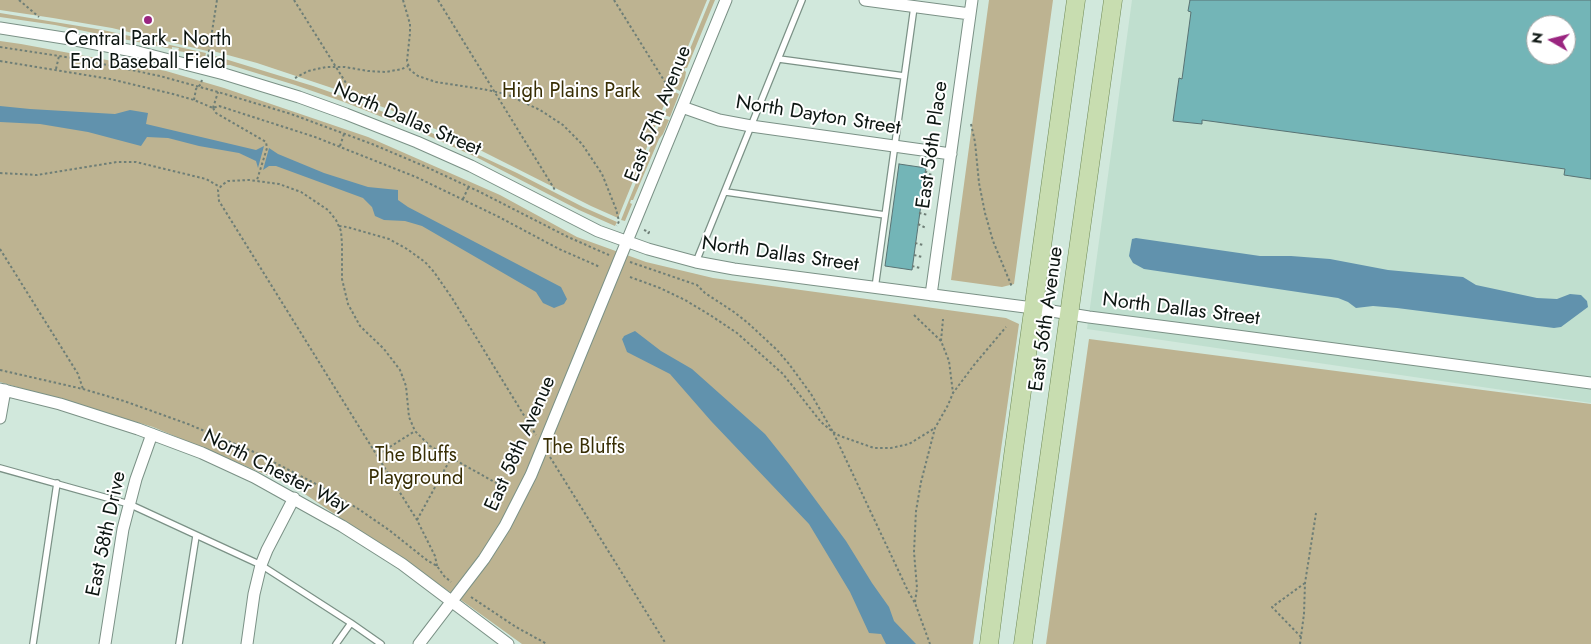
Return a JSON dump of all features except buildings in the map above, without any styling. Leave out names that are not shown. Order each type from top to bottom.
[{"type":"main road","name":"East 56th Avenue","points":[[989,644],[1076,0]]},
{"type":"main road","name":"East 56th Avenue","points":[[1023,644],[1112,0]]},
{"type":"street","name":"East 57th Avenue","points":[[627,242],[726,0]]},
{"type":"street","points":[[865,0],[970,14]]},
{"type":"street","name":"East 56th Place","points":[[931,295],[972,0]]},
{"type":"street","name":"North Dallas Street","points":[[0,28],[62,37],[138,52],[224,74],[299,97],[417,142],[471,166],[582,224],[627,242],[696,262],[734,269],[1033,308],[1069,315],[1591,383]]},
{"type":"street","name":"North Dayton Street","points":[[682,107],[719,120],[751,126],[951,154]]},
{"type":"street","name":"East 58th Avenue","points":[[419,644],[489,550],[522,495],[627,242]]},
{"type":"street","points":[[0,418],[3,390]]},
{"type":"street","name":"North Chester Way","points":[[3,390],[88,412],[152,434],[223,463],[294,498],[356,534],[402,564],[508,644]]},
{"type":"street","name":"East 58th Drive","points":[[105,644],[118,555],[129,504],[152,434]]},
{"type":"street","points":[[247,644],[254,594],[261,565],[294,498]]},
{"type":"lane","points":[[696,262],[726,192],[802,0]]},
{"type":"lane","points":[[875,288],[914,7]]},
{"type":"lane","points":[[779,59],[904,76]]},
{"type":"lane","points":[[726,192],[885,216]]},
{"type":"lane","points":[[0,468],[129,504],[261,565],[351,622],[381,644]]},
{"type":"lane","points":[[33,644],[57,483]]},
{"type":"lane","points":[[179,644],[196,536]]},
{"type":"lane","points":[[336,644],[351,622]]},
{"type":"path","points":[[20,0],[40,17]]},
{"type":"path","points":[[207,62],[216,0]]},
{"type":"path","points":[[294,0],[356,99]]},
{"type":"path","points":[[403,0],[410,24],[407,61],[413,73],[426,79],[446,84],[494,91],[519,99],[563,125],[578,140],[596,164],[608,186],[619,221],[617,226]]},
{"type":"path","points":[[438,0],[555,190]]},
{"type":"path","points":[[614,0],[665,82],[672,89]]},
{"type":"path","points":[[0,47],[59,56],[138,72],[199,86],[273,108],[390,151],[469,186],[580,243],[606,254],[608,247]]},
{"type":"path","points":[[56,69],[59,56]]},
{"type":"path","points":[[0,61],[130,83],[194,100],[213,108],[216,113],[264,140],[267,144],[257,180]]},
{"type":"path","points":[[295,78],[308,71],[336,66],[386,72],[408,66]]},
{"type":"path","points":[[194,100],[196,90],[203,76]]},
{"type":"path","points":[[213,108],[218,92]]},
{"type":"path","points":[[213,108],[219,106],[264,120],[340,146],[416,177],[559,249],[600,267]]},
{"type":"path","points":[[971,124],[975,142],[979,183],[987,220],[993,241],[1012,287]]},
{"type":"path","points":[[340,146],[345,133]]},
{"type":"path","points":[[0,173],[24,176],[42,175],[117,162],[136,162],[206,179],[220,187]]},
{"type":"path","points":[[926,171],[933,175]]},
{"type":"path","points":[[437,566],[435,556],[417,520],[219,201],[220,187],[228,181],[257,180],[290,188],[312,198],[328,210],[339,226],[342,244],[343,288],[348,304],[360,326],[384,349],[400,370],[406,386],[410,417],[415,431],[430,446],[507,489]]},
{"type":"path","points":[[924,182],[932,187]]},
{"type":"path","points":[[463,199],[469,186]]},
{"type":"path","points":[[922,194],[930,198]]},
{"type":"path","points":[[919,213],[928,215]]},
{"type":"path","points":[[918,224],[926,228]]},
{"type":"path","points":[[339,226],[347,226],[389,239],[425,262],[452,298],[533,431]]},
{"type":"path","points":[[643,230],[648,232],[646,237]]},
{"type":"path","points":[[916,243],[923,245]]},
{"type":"path","points":[[0,249],[78,374],[83,389]]},
{"type":"path","points":[[914,255],[922,257]]},
{"type":"path","points":[[636,264],[638,258]]},
{"type":"path","points":[[630,262],[696,285],[705,294],[734,312],[755,330],[777,350],[795,371],[833,432],[915,603],[930,644]]},
{"type":"path","points":[[912,266],[920,268]]},
{"type":"path","points":[[630,277],[685,300],[737,333],[783,374],[821,422],[833,432],[865,446],[892,448],[909,444],[935,428]]},
{"type":"path","points":[[914,315],[941,341],[949,361],[953,393]]},
{"type":"path","points":[[941,341],[943,318]]},
{"type":"path","points":[[915,603],[917,588],[914,552],[916,511],[924,468],[935,428],[953,393],[1006,327]]},
{"type":"path","points":[[377,455],[415,431]]},
{"type":"path","points":[[550,457],[666,644]]},
{"type":"path","points":[[417,520],[451,458]]},
{"type":"path","points":[[1300,644],[1305,583],[1316,513]]},
{"type":"path","points":[[1301,637],[1272,607],[1305,583]]},
{"type":"path","points":[[474,599],[516,627],[547,644]]},
{"type":"shaded area","points":[[1132,0],[1591,0],[1591,403],[1087,329]]},
{"type":"green space","name":"High Plains Park","points":[[0,0],[707,0],[618,218],[409,117],[335,89],[257,63],[213,51],[112,28],[0,10]]},
{"type":"green space","points":[[710,0],[715,0],[687,68],[684,70],[686,72],[685,78],[680,91],[674,88]]},
{"type":"green space","points":[[989,0],[1053,0],[1014,284],[1002,287],[951,280]]},
{"type":"green space","points":[[0,13],[103,30],[206,53],[204,61],[178,51],[179,48],[172,47],[172,49],[55,25],[0,17]]},
{"type":"green space","name":"The Bluffs","points":[[0,41],[166,71],[224,88],[368,137],[500,195],[577,237],[646,262],[713,278],[1006,318],[1019,324],[973,644],[522,644],[450,592],[293,486],[153,427],[0,382]]},
{"type":"green space","points":[[212,55],[313,86],[367,105],[421,128],[617,222],[615,226],[579,210],[478,158],[420,132],[344,102],[230,65],[210,63]]},
{"type":"green space","points":[[673,91],[679,94],[670,117],[664,115]]},
{"type":"green space","points":[[662,118],[669,120],[633,200],[631,200],[630,203],[632,204],[625,221],[621,220]]},
{"type":"green space","points":[[1089,339],[1591,404],[1591,644],[1046,644]]},
{"type":"water","points":[[0,106],[115,114],[130,110],[148,113],[146,124],[256,150],[264,146],[258,168],[256,161],[239,153],[168,138],[147,137],[141,146],[88,132],[40,124],[0,122]]},
{"type":"water","points":[[269,148],[278,154],[324,173],[368,187],[398,190],[398,200],[408,207],[561,287],[567,299],[564,304],[554,308],[543,303],[536,292],[422,226],[405,221],[384,220],[375,216],[372,207],[363,198],[276,166],[269,166],[263,170]]},
{"type":"water","points":[[1136,238],[1260,256],[1330,259],[1388,270],[1463,277],[1476,285],[1537,298],[1557,299],[1570,294],[1581,295],[1587,301],[1588,307],[1561,327],[1554,328],[1397,308],[1373,306],[1356,308],[1338,298],[1144,269],[1133,263],[1129,256],[1132,239]]},
{"type":"water","points":[[635,331],[661,351],[692,369],[765,434],[846,541],[889,607],[894,621],[916,644],[886,644],[881,634],[869,633],[850,592],[809,524],[711,421],[670,374],[627,352],[622,339],[624,336]]},
{"type":"place","name":"Central Park - North End Baseball Field","points":[[148,20]]},
{"type":"park label","name":"The Bluffs Playground","points":[[416,468]]}]
